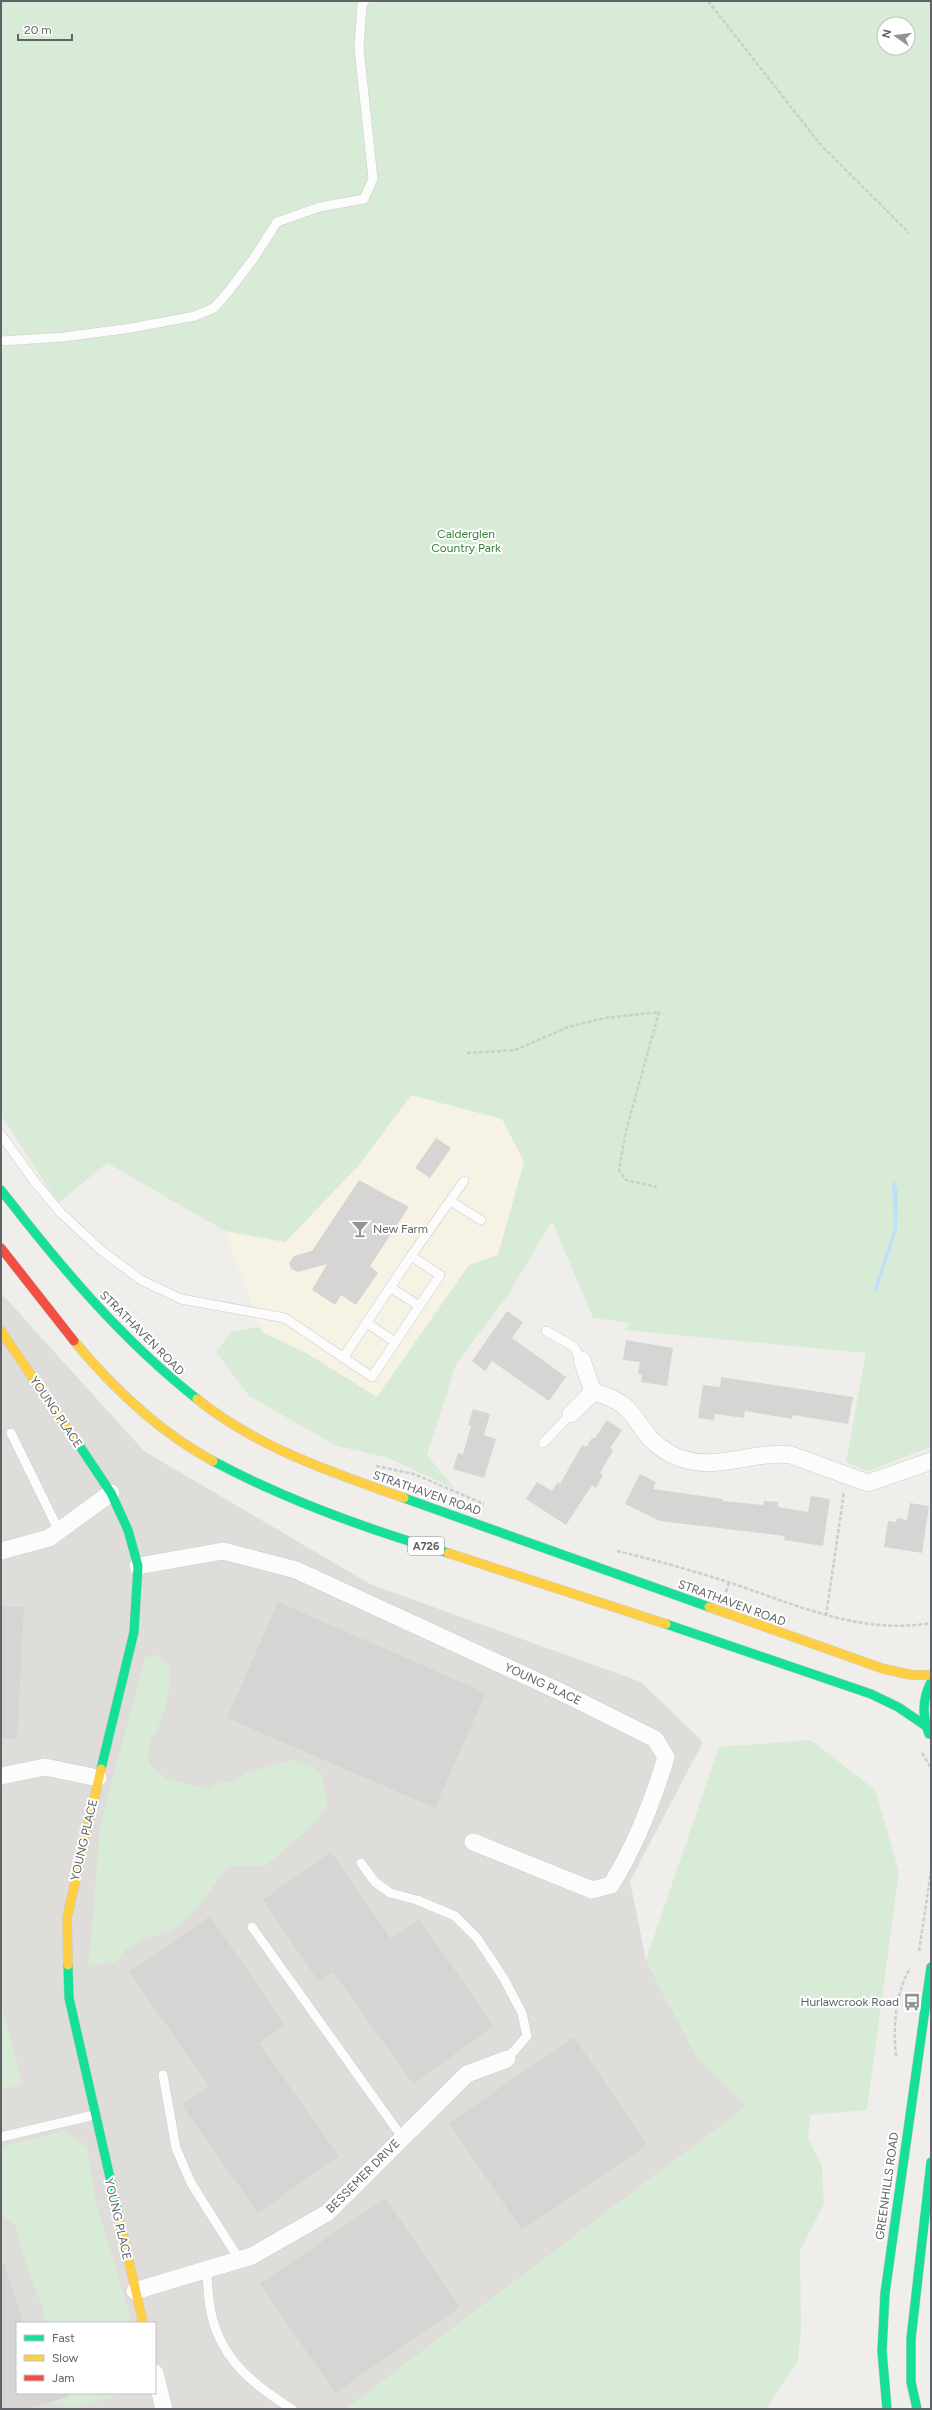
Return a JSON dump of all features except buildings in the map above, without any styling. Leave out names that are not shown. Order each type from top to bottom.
[{"type":"main road","name":"STRATHAVEN ROAD","points":[[1,1190],[87,1295],[155,1366],[218,1414],[275,1448],[339,1475],[884,1670],[912,1675],[931,1675]]},
{"type":"main road","name":"A726","points":[[1,1248],[73,1338],[121,1391],[168,1432],[200,1454],[252,1483],[312,1508],[656,1619],[871,1694],[898,1707],[926,1726]]},
{"type":"main road","name":"YOUNG PLACE","points":[[1,1331],[111,1494],[128,1530],[138,1566],[134,1632],[98,1778],[67,1918],[69,1998],[94,2115],[143,2322]]},
{"type":"main road","points":[[931,1682],[923,1705],[926,1726],[931,1738]]},
{"type":"main road","name":"GREENHILLS ROAD","points":[[887,2409],[883,2387],[883,2352],[892,2230],[931,1967]]},
{"type":"main road","points":[[917,2409],[910,2378],[912,2326],[921,2223],[931,2162]]},
{"type":"street","points":[[582,1360],[593,1392]]},
{"type":"street","points":[[571,1414],[593,1392]]},
{"type":"street","points":[[593,1392],[612,1397],[624,1404],[633,1413],[651,1440],[669,1453],[692,1462],[713,1464],[760,1454],[791,1454],[846,1476],[868,1482],[931,1461]]},
{"type":"street","points":[[1,1551],[49,1538],[111,1494]]},
{"type":"street","name":"YOUNG PLACE","points":[[138,1566],[223,1551],[296,1570],[565,1694],[655,1739],[666,1757],[656,1792],[620,1871],[611,1885],[592,1890],[473,1842]]},
{"type":"street","points":[[1,1776],[46,1767],[98,1778]]},
{"type":"street","name":"BESSEMER DRIVE","points":[[135,2290],[252,2256],[327,2213],[467,2074],[507,2059]]},
{"type":"street","points":[[156,2378],[163,2409]]},
{"type":"lane","points":[[1,341],[109,331],[196,316],[214,308],[228,292],[254,258],[277,222],[320,207],[364,199],[373,179],[359,48],[362,6],[365,1]]},
{"type":"lane","points":[[1,1135],[35,1182],[61,1213],[102,1251],[141,1280],[181,1298],[285,1318],[372,1377],[440,1275],[411,1256]]},
{"type":"lane","points":[[343,1358],[411,1256],[464,1181]]},
{"type":"lane","points":[[450,1201],[482,1220]]},
{"type":"lane","points":[[390,1287],[419,1306]]},
{"type":"lane","points":[[367,1323],[396,1342]]},
{"type":"lane","points":[[546,1331],[573,1346],[582,1360]]},
{"type":"lane","points":[[543,1443],[571,1414]]},
{"type":"lane","points":[[11,1433],[59,1531]]},
{"type":"lane","points":[[361,1863],[375,1882],[390,1893],[417,1900],[455,1916],[477,1938],[503,1977],[522,2013],[527,2036],[507,2059]]},
{"type":"lane","points":[[252,1927],[402,2137]]},
{"type":"lane","points":[[163,2075],[176,2148],[191,2183],[239,2260]]},
{"type":"lane","points":[[1,2137],[94,2115]]},
{"type":"lane","points":[[206,2270],[210,2308],[217,2332],[228,2354],[245,2377],[292,2409]]},
{"type":"path","points":[[708,1],[820,144],[909,233]]},
{"type":"path","points":[[467,1053],[514,1050],[568,1027],[605,1018],[659,1012],[626,1131],[619,1170],[626,1180],[657,1187]]},
{"type":"path","points":[[375,1465],[414,1474],[490,1506]]},
{"type":"path","points":[[826,1616],[846,1476]]},
{"type":"path","points":[[611,1550],[729,1583],[844,1621],[888,1626],[931,1623]]},
{"type":"shaded area","points":[[411,1095],[502,1119],[524,1162],[498,1255],[469,1265],[377,1397],[308,1354],[262,1332],[225,1231],[286,1242],[359,1165]]},
{"type":"shaded area","points":[[1,1293],[144,1451],[370,1584],[641,1682],[703,1742],[630,1881],[646,1960],[698,2059],[747,2106],[346,2409],[1,2409],[1,2090],[22,2083],[1,2006]]},
{"type":"green space","name":"Calderglen Country Park","points":[[1,1],[931,1],[931,1447],[867,1471],[846,1462],[866,1353],[624,1330],[632,1323],[593,1318],[552,1221],[508,1295],[456,1364],[427,1455],[455,1489],[389,1458],[337,1446],[249,1396],[216,1352],[231,1332],[260,1327],[262,1332],[308,1354],[377,1397],[469,1265],[498,1255],[524,1162],[502,1119],[411,1095],[359,1165],[285,1242],[225,1231],[107,1163],[58,1203],[1,1115]]},
{"type":"green space","points":[[156,1655],[170,1666],[170,1679],[162,1718],[150,1743],[149,1764],[166,1779],[207,1789],[218,1783],[235,1781],[247,1773],[290,1760],[312,1766],[322,1775],[327,1805],[316,1822],[266,1865],[227,1867],[195,1911],[173,1930],[148,1938],[126,1949],[116,1962],[89,1965],[100,1827],[145,1658]]},
{"type":"green space","points":[[811,1740],[875,1790],[899,1871],[867,2110],[810,2115],[808,2139],[822,2165],[824,2204],[800,2251],[801,2330],[798,2360],[766,2409],[346,2409],[747,2106],[698,2059],[646,1960],[719,1747]]},
{"type":"green space","points":[[1,2006],[22,2083],[1,2090]]},
{"type":"green space","points":[[65,2131],[87,2147],[96,2203],[132,2322],[45,2322],[43,2306],[30,2277],[15,2224],[1,2217],[1,2147]]},
{"type":"green space","points":[[49,2394],[123,2394],[73,2408],[50,2402]]},
{"type":"water","points":[[895,1182],[898,1190],[897,1230],[877,1291],[873,1291],[894,1228],[892,1183]]},
{"type":"traffic: fast","points":[[1,1190],[69,1274],[117,1327],[169,1376],[197,1399]]},
{"type":"traffic: fast","points":[[77,1442],[111,1493],[128,1530],[138,1566],[134,1632],[101,1769]]},
{"type":"traffic: fast","points":[[213,1461],[270,1489],[328,1513],[357,1524],[448,1553]]},
{"type":"traffic: fast","points":[[404,1498],[709,1607]]},
{"type":"traffic: fast","points":[[666,1624],[871,1694],[898,1707],[926,1726]]},
{"type":"traffic: fast","points":[[929,1734],[925,1721],[924,1708],[926,1695],[931,1682]]},
{"type":"traffic: fast","points":[[68,1965],[69,1998],[119,2217]]},
{"type":"traffic: fast","points":[[887,2409],[882,2351],[885,2293],[931,1967]]},
{"type":"traffic: fast","points":[[917,2409],[911,2382],[911,2339],[931,2162]]},
{"type":"traffic: slow","points":[[1,1331],[77,1442]]},
{"type":"traffic: slow","points":[[74,1341],[105,1376],[138,1408],[174,1437],[213,1461]]},
{"type":"traffic: slow","points":[[197,1399],[220,1416],[270,1445],[323,1468],[404,1498]]},
{"type":"traffic: slow","points":[[448,1553],[666,1624]]},
{"type":"traffic: slow","points":[[709,1607],[884,1669],[912,1675],[931,1675]]},
{"type":"traffic: slow","points":[[68,1965],[67,1918],[101,1769]]},
{"type":"traffic: slow","points":[[119,2217],[143,2322]]},
{"type":"traffic: jam","points":[[1,1248],[74,1341]]},
{"type":"place","name":"New Farm","points":[[360,1229]]},
{"type":"place","name":"Hurlawcrook Road","points":[[912,2002]]}]
